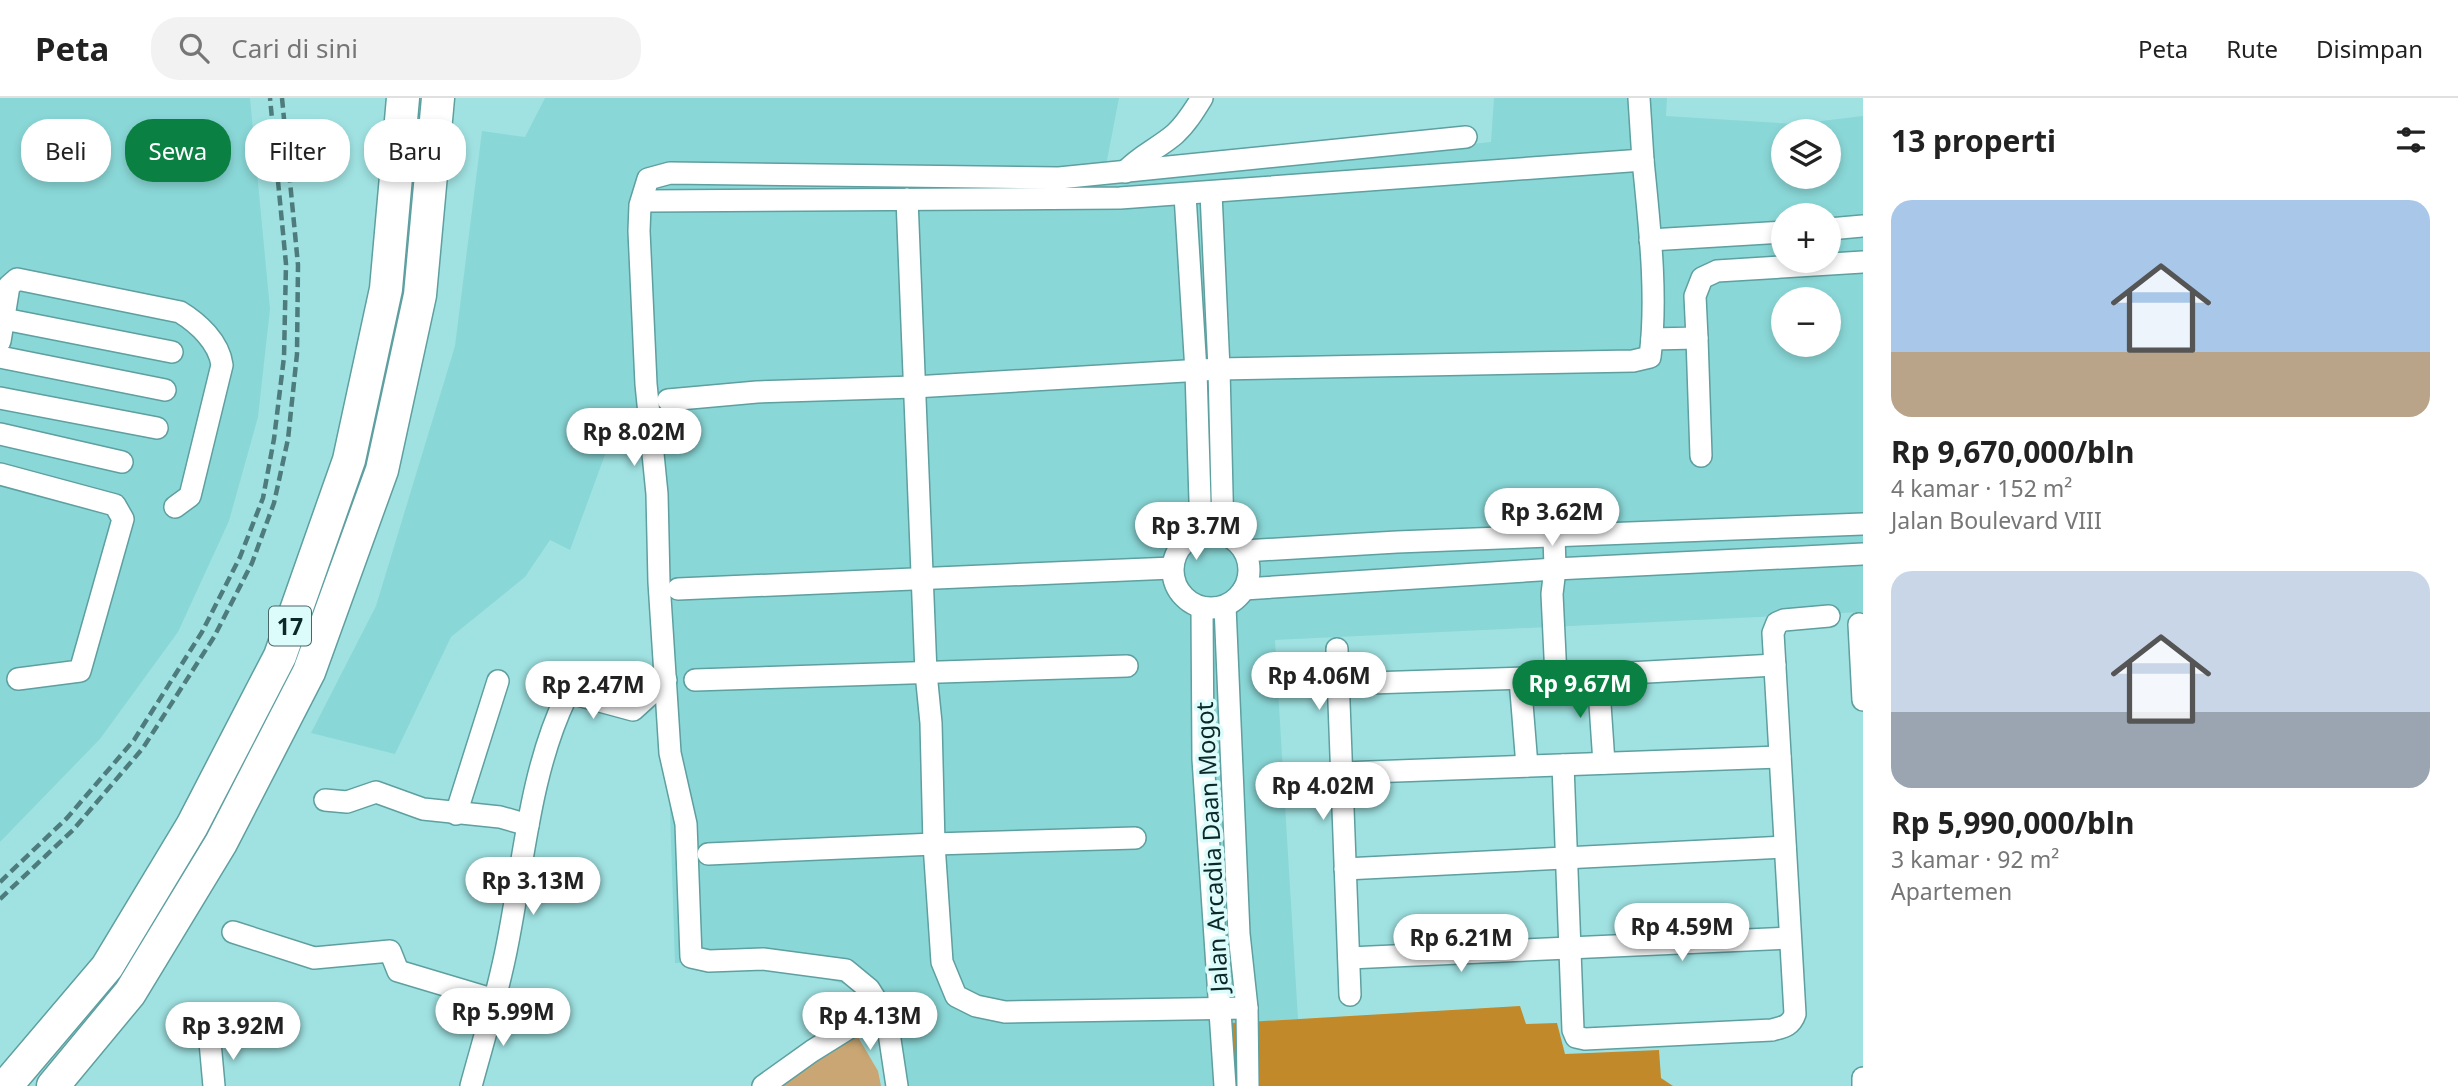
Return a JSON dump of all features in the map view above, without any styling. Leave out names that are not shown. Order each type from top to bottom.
[{"type":"highway","name":"17","points":[[6,1086],[107,967],[192,826],[280,656],[349,460],[386,289],[403,98]]},
{"type":"highway","name":"17","points":[[53,1086],[130,993],[221,843],[309,672],[382,470],[420,295],[438,98]]},
{"type":"street","points":[[1125,172],[1140,158],[1176,134],[1202,98]]},
{"type":"street","points":[[668,400],[1219,369],[1633,361],[1650,356],[1650,240],[1639,98]]},
{"type":"street","points":[[897,1086],[889,1033],[881,1008],[869,989],[846,970],[763,959],[709,961],[691,957],[686,824],[670,753],[659,582],[657,495],[646,384],[639,205],[649,179],[670,173],[1059,178],[1466,136]]},
{"type":"street","points":[[648,201],[1120,198],[1643,160]]},
{"type":"street","points":[[1211,193],[1223,534]]},
{"type":"street","points":[[1185,195],[1196,371],[1201,533]]},
{"type":"street","points":[[907,199],[934,844],[942,962],[956,996],[976,1006],[1005,1012],[1247,1007]]},
{"type":"street","points":[[1841,228],[1863,226]]},
{"type":"street","points":[[1650,240],[1771,233]]},
{"type":"street","points":[[1701,456],[1695,296],[1702,278],[1717,271],[1863,262]]},
{"type":"street","points":[[0,341],[9,286],[18,279],[180,312],[194,320],[221,356],[222,365],[190,496],[175,507]]},
{"type":"street","points":[[4,319],[172,352]]},
{"type":"street","points":[[1652,339],[1696,338]]},
{"type":"street","points":[[0,357],[165,390]]},
{"type":"street","points":[[0,398],[157,428]]},
{"type":"street","points":[[0,434],[122,462]]},
{"type":"street","points":[[0,474],[115,505],[123,519],[80,671],[18,679]]},
{"type":"street","points":[[1244,551],[1554,535],[1863,524]]},
{"type":"street","points":[[1201,533],[1223,534],[1235,541],[1244,551],[1249,564],[1249,577],[1244,589],[1236,599],[1213,609],[1202,608],[1186,600],[1175,586],[1172,568],[1176,552],[1187,540],[1201,533]]},
{"type":"street","points":[[1554,535],[1562,677]]},
{"type":"street","points":[[1244,589],[1555,569],[1863,554]]},
{"type":"street","points":[[678,589],[1172,568]]},
{"type":"street","name":"Jalan Arcadia Daan Mogot","points":[[1225,606],[1239,934],[1247,1007],[1248,1086]]},
{"type":"street","name":"Jalan Arcadia Daan Mogot","points":[[1202,608],[1203,759],[1225,1086]]},
{"type":"street","points":[[1563,765],[1573,1030],[1576,1037],[1772,1030],[1785,1027],[1795,1014],[1773,634],[1777,623],[1784,620],[1829,616]]},
{"type":"street","points":[[1859,624],[1863,700]]},
{"type":"street","points":[[1337,649],[1350,995]]},
{"type":"street","points":[[1339,684],[1520,679],[1775,665]]},
{"type":"street","points":[[695,680],[1127,666]]},
{"type":"street","points":[[1598,675],[1604,763]]},
{"type":"street","points":[[1520,679],[1527,766]]},
{"type":"street","points":[[471,1086],[509,939],[528,825],[556,718],[566,697],[574,695],[633,710],[666,680]]},
{"type":"street","points":[[456,814],[498,681]]},
{"type":"street","points":[[1342,774],[1780,757]]},
{"type":"street","points":[[325,800],[348,802],[376,792],[423,809],[500,817],[528,825]]},
{"type":"street","points":[[708,854],[1135,838]]},
{"type":"street","points":[[1345,869],[1785,847]]},
{"type":"street","points":[[233,932],[314,958],[390,951],[398,971],[495,1000]]},
{"type":"street","points":[[1349,958],[1790,937]]},
{"type":"street","points":[[764,1086],[812,1051],[881,1008]]},
{"type":"street","points":[[210,1042],[215,1086]]},
{"type":"street","points":[[1863,1078],[1863,1086]]},
{"type":"shaded area","points":[[0,98],[250,98],[252,119],[245,119],[245,182],[258,182],[270,309],[258,417],[229,521],[178,632],[100,739],[0,842]]},
{"type":"shaded area","points":[[545,98],[1119,98],[1103,181],[1491,142],[1494,98],[1667,98],[1666,116],[1771,122],[1771,189],[1841,189],[1841,119],[1838,119],[1863,116],[1863,612],[1275,640],[1298,1019],[1214,1024],[1218,1086],[907,1086],[867,991],[770,962],[675,963],[664,628],[649,415],[620,414],[570,550],[550,540],[525,577],[451,637],[395,754],[311,733],[376,606],[455,346],[482,131],[525,137]]},
{"type":"shaded area","points":[[1520,1006],[1526,1024],[1557,1023],[1565,1054],[1659,1050],[1661,1078],[1673,1086],[1218,1086],[1214,1024]]},
{"type":"shaded area","points":[[851,1025],[878,1071],[881,1086],[761,1086]]},
{"type":"railway","points":[[0,882],[67,818],[134,740],[202,632],[240,557],[263,498],[274,439],[284,357],[286,264],[270,98]]},
{"type":"railway","points":[[0,899],[73,830],[143,748],[214,637],[252,563],[274,503],[288,439],[297,354],[298,265],[282,98]]}]
